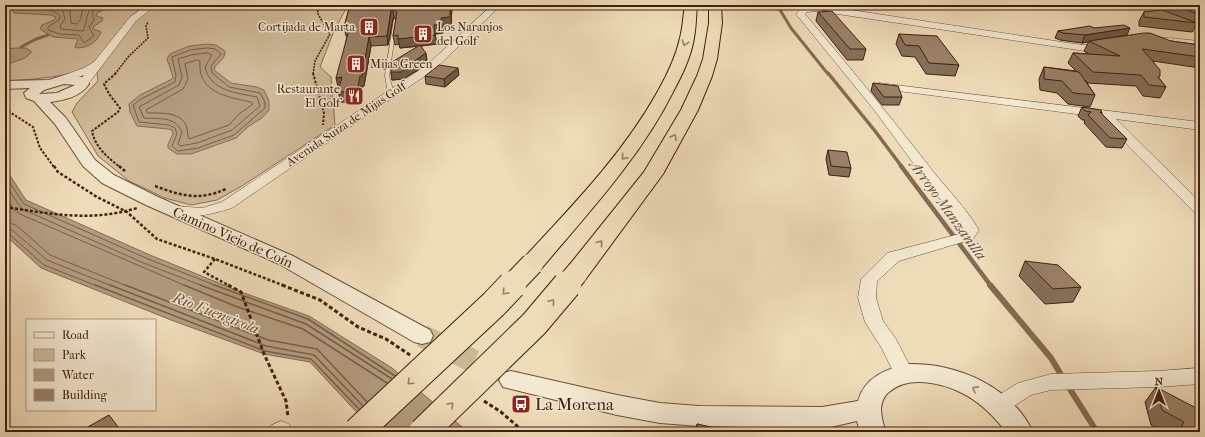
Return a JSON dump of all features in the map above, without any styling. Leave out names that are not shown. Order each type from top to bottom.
[{"type":"highway","points":[[357,432],[494,304],[532,264],[630,150],[676,71],[687,39],[691,5]]},
{"type":"highway","points":[[423,432],[534,324],[576,274],[651,177],[688,113],[704,78],[713,46],[716,14],[715,5]]},
{"type":"street","points":[[61,121],[62,111],[67,99],[80,88],[134,19],[152,5]]},
{"type":"street","name":"Avenida Suiza de Mijas Golf","points":[[172,210],[203,212],[227,205],[431,66],[497,5]]},
{"type":"street","points":[[845,5],[804,10],[800,14],[879,109],[938,187],[966,220],[971,230],[968,236],[894,257],[869,278],[867,298],[874,322],[889,344],[904,374]]},
{"type":"street","points":[[1129,5],[1200,8]]},
{"type":"street","points":[[1135,5],[1200,31]]},
{"type":"street","points":[[816,8],[1075,47],[1093,47],[1118,41]]},
{"type":"street","points":[[1139,39],[1162,39],[1200,44]]},
{"type":"street","points":[[36,98],[31,95],[34,90],[88,70],[100,63]]},
{"type":"street","points":[[5,85],[77,80],[82,84],[80,88]]},
{"type":"street","points":[[857,84],[1200,126]]},
{"type":"street","points":[[5,90],[36,98],[59,96],[80,88]]},
{"type":"street","name":"Camino Viejo de Coín","points":[[36,98],[61,121],[89,163],[108,179],[152,201],[286,260],[422,336]]},
{"type":"street","points":[[1104,114],[1200,210]]},
{"type":"street","name":"Avenida Suiza de Mijas Golf","points":[[221,232],[217,225],[217,219],[227,205]]},
{"type":"street","points":[[511,380],[616,405],[660,413],[699,416],[822,418],[870,421],[871,396],[879,386],[890,378],[904,374],[921,373],[942,376],[964,383],[984,395],[998,406],[1015,423],[1020,432]]},
{"type":"street","points":[[998,406],[1025,389],[1051,382],[1158,379],[1200,376]]},
{"type":"lane","points":[[391,93],[387,76],[395,20]]},
{"type":"path","points":[[319,5],[317,7],[317,14],[327,27],[330,34],[314,64],[313,71],[315,88],[323,110],[324,122],[321,129]]},
{"type":"path","points":[[130,174],[118,163],[109,159],[99,148],[92,135],[92,131],[118,112],[120,108],[109,94],[104,84],[120,69],[129,56],[148,38],[146,26],[152,18]]},
{"type":"path","points":[[5,109],[33,127],[40,148],[58,172],[97,197],[127,212],[157,239],[215,259],[320,300],[358,327],[386,339],[413,356]]},
{"type":"path","points":[[149,183],[182,196],[197,197],[209,197],[229,187]]},
{"type":"path","points":[[5,207],[71,216],[105,216],[127,212],[152,201]]},
{"type":"path","points":[[215,259],[204,272],[241,292],[264,354],[286,401],[288,416],[279,431]]},
{"type":"path","points":[[481,399],[501,412],[524,432]]},
{"type":"green space","points":[[5,5],[348,5],[334,31],[320,67],[331,77],[335,125],[242,186],[217,200],[191,205],[165,198],[129,181],[98,156],[72,112],[77,103],[98,81],[97,73],[100,68],[51,77],[5,81]]},
{"type":"water","points":[[6,5],[112,5],[96,14],[97,16],[103,18],[102,21],[93,27],[101,32],[97,39],[88,46],[76,48],[78,39],[53,37],[40,29],[42,25],[54,20],[56,17],[51,15],[14,13],[10,7]]},
{"type":"water","points":[[208,44],[216,45],[225,51],[224,57],[216,65],[214,70],[231,83],[257,87],[264,90],[269,101],[269,110],[262,118],[249,126],[236,138],[191,154],[177,154],[168,148],[168,144],[173,134],[172,130],[137,126],[130,112],[129,104],[140,95],[172,79],[173,77],[167,59],[170,54],[189,46]]},
{"type":"water","points":[[26,48],[31,51],[31,53],[25,58],[5,65],[5,49]]},
{"type":"water","name":"Rio Fuengirola","points":[[5,168],[26,200],[150,255],[241,292],[309,316],[392,368],[468,432],[375,432],[310,362],[264,354],[171,320],[41,268],[5,235]]},
{"type":"building","points":[[350,5],[450,5],[450,17],[441,18],[442,24],[434,25],[435,35],[398,39],[398,35],[393,36],[397,12],[393,9],[391,10],[387,36],[369,37],[362,76],[360,76],[357,91],[338,92],[342,77],[336,78],[350,26],[344,27]]},
{"type":"building","points":[[1175,5],[1200,5],[1200,15]]},
{"type":"building","points":[[1162,10],[1197,23],[1144,17],[1144,12]]},
{"type":"building","points":[[832,11],[866,49],[850,49],[818,12]]},
{"type":"building","points":[[1124,25],[1130,28],[1085,35],[1063,33],[1058,31],[1090,26],[1094,28]]},
{"type":"building","points":[[1150,33],[1171,41],[1200,45],[1200,57],[1142,49],[1160,70],[1160,76],[1158,77],[1166,87],[1149,85],[1141,75],[1093,72],[1073,53],[1120,56],[1089,41]]},
{"type":"building","points":[[899,34],[937,36],[959,65],[929,63],[919,46],[905,45]]},
{"type":"building","points":[[420,45],[426,53],[401,72],[391,72],[392,62]]},
{"type":"building","points":[[439,65],[458,68],[444,79],[425,76]]},
{"type":"building","points":[[1044,67],[1079,72],[1095,95],[1073,93],[1062,81],[1044,79]]},
{"type":"building","points":[[873,83],[898,86],[902,97],[884,97]]},
{"type":"building","points":[[1082,107],[1101,110],[1102,113],[1100,112],[1127,139],[1110,138],[1088,115],[1091,112],[1085,111]]},
{"type":"building","points":[[828,150],[847,152],[851,168],[831,166]]},
{"type":"building","points":[[1025,261],[1058,265],[1081,287],[1053,289]]},
{"type":"building","points":[[1156,387],[1200,410],[1200,432],[1179,432],[1184,422],[1162,410]]},
{"type":"building","points":[[109,415],[122,432],[79,432]]},
{"type":"building","points":[[697,424],[732,432],[698,432]]},
{"type":"waterway","name":"Arroyo Manzanilla","points":[[777,5],[791,28],[828,74]]},
{"type":"waterway","points":[[21,47],[36,39],[48,35]]},
{"type":"waterway","points":[[6,64],[6,75]]},
{"type":"waterway","name":"Arroyo Manzanilla","points":[[828,73],[902,167]]},
{"type":"waterway","name":"Arroyo Manzanilla","points":[[901,166],[991,286]]},
{"type":"waterway","name":"Arroyo Manzanilla","points":[[990,285],[1051,358],[1063,378]]},
{"type":"waterway","name":"Arroyo Manzanilla","points":[[1068,386],[1097,432]]},
{"type":"tunnel","points":[[422,336],[496,372]]},
{"type":"place","name":"Cortijada de Marta","points":[[369,27]]},
{"type":"place","name":"Los Naranjos del Golf","points":[[423,34]]},
{"type":"place","name":"Mijas Green","points":[[356,64]]},
{"type":"place","name":"Restaurante El Golf","points":[[354,96]]},
{"type":"place","name":"La Morena","points":[[521,404]]}]
